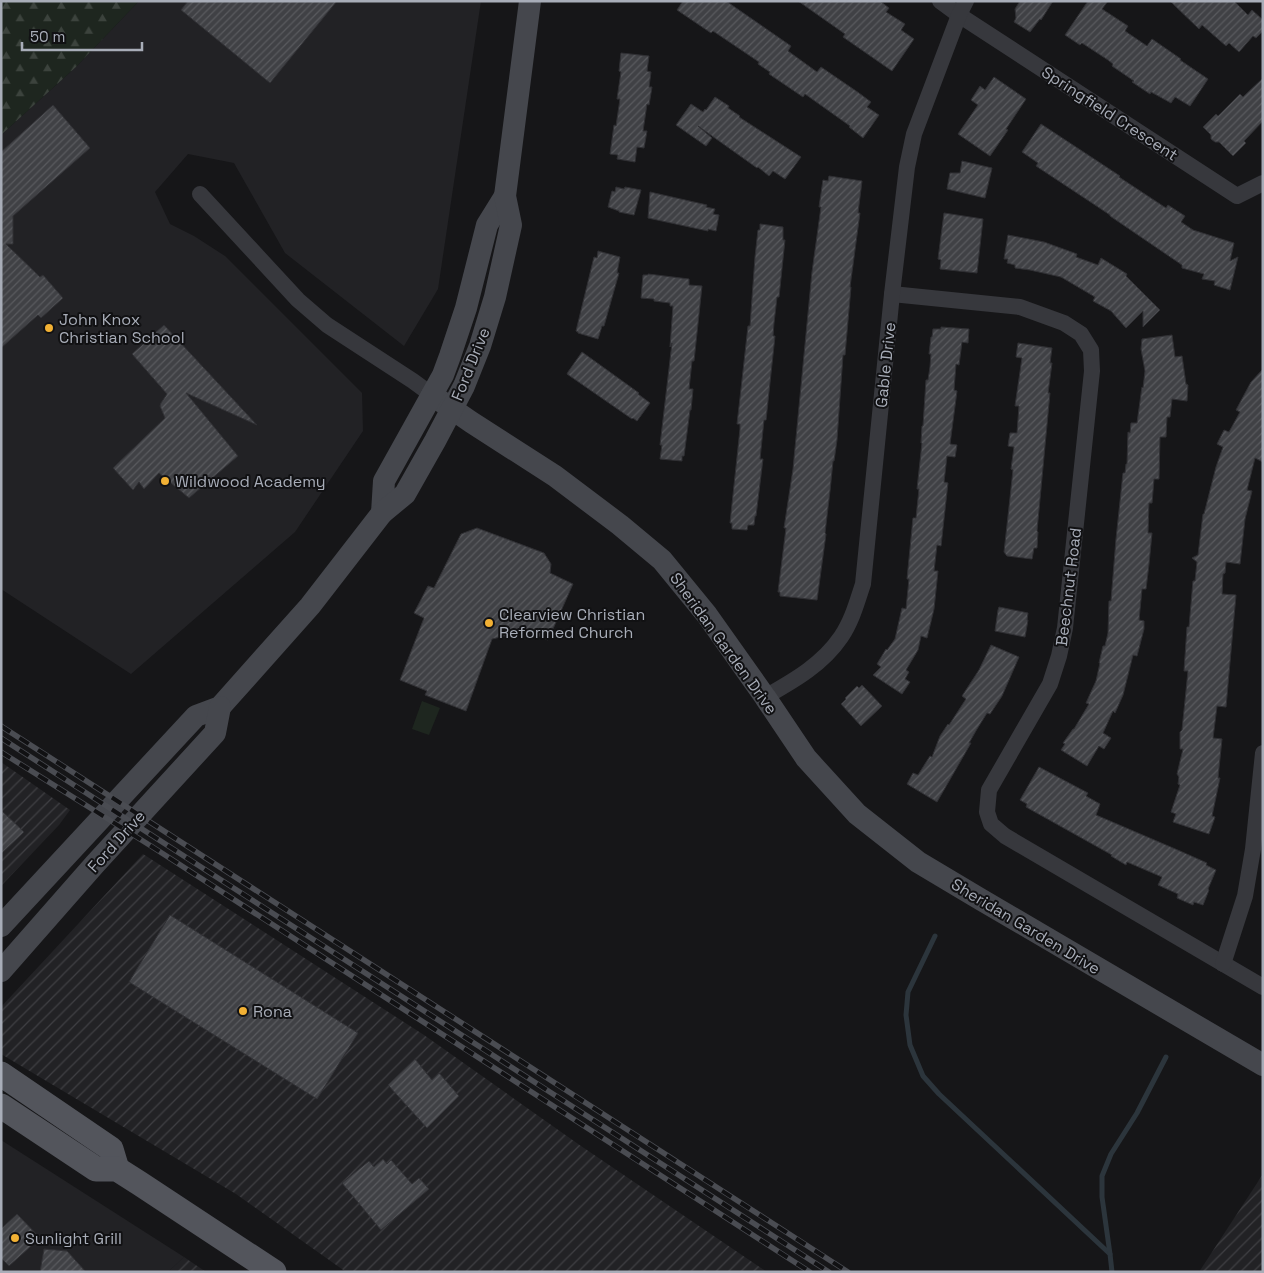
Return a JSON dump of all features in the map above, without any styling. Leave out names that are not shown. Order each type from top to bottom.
[{"type":"main road","name":"Ford Drive","points":[[1,926],[196,716],[220,707],[310,606],[382,513],[405,494],[436,441],[464,386],[480,346],[495,297],[511,225],[505,196],[530,1]]},
{"type":"main road","name":"Ford Drive","points":[[382,513],[384,481],[443,375],[466,308],[487,225],[505,196]]},
{"type":"main road","name":"Sheridan Garden Drive","points":[[432,395],[555,476],[620,525],[662,560],[707,615],[806,758],[857,814],[918,862],[1263,1065]]},
{"type":"main road","name":"Ford Drive","points":[[1,971],[215,732],[220,707]]},
{"type":"main road","points":[[1,1074],[111,1149],[117,1169]]},
{"type":"main road","points":[[1,1106],[96,1169],[117,1169],[274,1272]]},
{"type":"street","points":[[940,1],[963,8]]},
{"type":"street","name":"Springfield Crescent","points":[[963,8],[1238,196],[1263,183]]},
{"type":"street","name":"Gable Drive","points":[[765,697],[795,680],[822,660],[841,637],[854,612],[863,584],[892,294],[907,167],[914,134],[963,8]]},
{"type":"street","name":"Sheridan Garden Drive","points":[[200,194],[298,300],[326,325],[413,380],[432,395]]},
{"type":"street","name":"Beechnut Road","points":[[892,294],[1020,307],[1064,323],[1081,334],[1091,350],[1092,370],[1065,628],[1050,684],[989,790],[986,812],[991,824],[1005,836],[1263,987]]},
{"type":"street","points":[[1224,964],[1245,896],[1253,850],[1263,753]]},
{"type":"shaded area","points":[[139,1],[481,1],[438,289],[404,346],[285,253],[234,163],[188,154],[155,192],[170,224],[194,236],[225,256],[362,393],[363,431],[295,532],[131,674],[1,589],[1,135],[76,67]]},
{"type":"shaded area","points":[[1,762],[70,810],[59,825],[1,886]]},
{"type":"shaded area","points":[[143,854],[424,1035],[581,1146],[767,1272],[346,1272],[236,1194],[1,1054],[1,1007]]},
{"type":"shaded area","points":[[1,1140],[184,1257],[168,1272],[1,1272]]},
{"type":"shaded area","points":[[1263,1174],[1263,1272],[1199,1272]]},
{"type":"shaded area","points":[[184,1257],[206,1272],[168,1272]]},
{"type":"green space","points":[[1,1],[139,1],[76,67],[1,135]]},
{"type":"green space","points":[[422,701],[440,708],[429,735],[412,729]]},
{"type":"building","points":[[188,1],[337,1],[270,83],[181,10]]},
{"type":"building","points":[[683,1],[726,1],[791,46],[788,51],[817,72],[821,67],[859,93],[871,102],[867,107],[879,115],[863,138],[850,126],[805,94],[803,97],[769,74],[770,72],[758,64],[759,62],[713,31],[711,33],[677,10]]},
{"type":"building","points":[[798,1],[880,1],[889,8],[886,12],[905,24],[901,30],[914,39],[892,71],[843,37],[845,34]]},
{"type":"building","points":[[1020,1],[1053,1],[1041,20],[1030,32],[1014,22],[1016,18],[1015,9]]},
{"type":"building","points":[[1088,1],[1108,1],[1102,9],[1128,26],[1125,31],[1147,46],[1152,39],[1208,79],[1190,106],[1175,97],[1171,103],[1151,92],[1150,94],[1112,66],[1113,64],[1108,60],[1082,43],[1080,45],[1065,35]]},
{"type":"building","points":[[1170,1],[1234,1],[1248,15],[1252,10],[1263,20],[1263,31],[1256,38],[1253,36],[1239,52],[1229,43],[1226,46],[1202,25],[1199,29]]},
{"type":"building","points":[[621,53],[649,56],[647,71],[651,72],[649,87],[652,87],[643,131],[647,131],[644,148],[637,147],[635,162],[617,159],[618,155],[610,154],[620,99],[617,99],[621,72],[619,71]]},
{"type":"building","points":[[994,77],[1026,99],[990,156],[958,134],[978,105],[971,100],[980,86],[985,90]]},
{"type":"building","points":[[1263,78],[1263,121],[1233,156],[1219,142],[1211,139],[1211,135],[1203,127],[1216,114],[1218,116],[1240,94],[1243,97]]},
{"type":"building","points":[[715,97],[729,106],[728,108],[739,117],[801,157],[785,179],[773,171],[769,176],[698,126],[712,138],[706,146],[676,125],[691,104],[703,112]]},
{"type":"building","points":[[53,105],[90,148],[13,216],[13,244],[6,244],[40,277],[43,275],[63,298],[41,318],[38,315],[1,348],[1,152]]},
{"type":"building","points":[[1041,124],[1166,208],[1168,205],[1185,216],[1181,222],[1193,230],[1234,243],[1230,261],[1238,257],[1230,290],[1214,285],[1215,281],[1202,279],[1204,274],[1182,268],[1182,265],[1036,166],[1038,163],[1022,152]]},
{"type":"building","points":[[962,161],[992,168],[985,198],[947,189],[950,173],[960,173]]},
{"type":"building","points":[[829,176],[862,181],[858,213],[860,213],[850,287],[845,355],[843,355],[837,440],[817,600],[780,596],[780,592],[778,592],[786,528],[784,528],[793,469],[812,272],[821,207],[819,207],[823,180],[828,181]]},
{"type":"building","points":[[616,187],[641,190],[634,215],[619,212],[608,207],[612,191],[615,192]]},
{"type":"building","points":[[650,192],[707,205],[706,207],[715,209],[713,214],[719,215],[716,231],[708,229],[708,231],[648,218]]},
{"type":"building","points":[[944,213],[983,219],[977,273],[940,269],[941,260],[938,259]]},
{"type":"building","points":[[760,224],[783,227],[783,240],[785,240],[779,297],[777,297],[774,323],[773,336],[775,336],[766,420],[764,420],[760,459],[763,459],[756,516],[754,525],[748,525],[747,530],[732,529],[732,523],[730,523],[740,429],[740,424],[737,424],[748,326],[750,326],[755,257]]},
{"type":"building","points":[[1008,235],[1044,242],[1077,254],[1076,257],[1098,265],[1101,258],[1127,274],[1126,276],[1160,310],[1143,327],[1143,311],[1126,328],[1111,311],[1093,301],[1095,297],[1061,277],[1015,268],[1015,265],[1007,263],[1008,259],[1004,259]]},
{"type":"building","points":[[598,251],[620,257],[617,273],[619,273],[604,326],[602,326],[598,339],[576,331],[594,257],[597,258]]},
{"type":"building","points":[[643,275],[689,279],[689,285],[702,286],[689,389],[693,389],[691,410],[682,461],[660,459],[672,343],[670,347],[673,306],[670,306],[670,303],[654,301],[654,299],[641,298]]},
{"type":"building","points":[[164,325],[257,425],[186,393],[238,456],[189,498],[159,473],[144,489],[139,482],[133,490],[113,468],[165,418],[160,406],[167,394],[132,354]]},
{"type":"building","points":[[941,327],[969,329],[968,343],[962,342],[959,365],[956,364],[954,390],[957,391],[950,444],[957,445],[955,457],[947,456],[944,482],[948,483],[941,546],[937,545],[934,571],[938,571],[934,609],[927,638],[921,636],[918,650],[906,670],[909,672],[905,679],[910,682],[902,694],[873,675],[881,667],[877,664],[895,639],[902,608],[906,609],[913,518],[916,518],[919,489],[917,489],[926,380],[928,380],[930,367],[931,337],[933,329],[941,329]]},
{"type":"building","points":[[1172,335],[1175,357],[1182,356],[1186,384],[1188,385],[1187,401],[1172,399],[1170,417],[1167,417],[1166,437],[1160,437],[1159,479],[1154,479],[1152,503],[1149,503],[1148,533],[1152,533],[1146,589],[1142,589],[1139,620],[1144,621],[1144,629],[1137,656],[1133,655],[1123,695],[1103,733],[1111,738],[1104,749],[1099,746],[1087,766],[1061,750],[1065,744],[1063,743],[1089,704],[1086,703],[1096,681],[1103,646],[1105,646],[1108,633],[1109,601],[1111,601],[1123,473],[1125,473],[1127,464],[1128,432],[1130,433],[1131,423],[1137,423],[1145,371],[1141,349],[1142,339]]},
{"type":"building","points":[[1018,343],[1052,348],[1037,548],[1034,548],[1032,559],[1007,556],[1004,552],[1014,447],[1008,446],[1010,433],[1017,433],[1019,406],[1015,406],[1022,358],[1016,357]]},
{"type":"building","points":[[582,352],[650,403],[637,421],[567,374]]},
{"type":"building","points":[[1263,369],[1263,462],[1255,458],[1247,490],[1252,491],[1245,519],[1240,564],[1226,562],[1225,573],[1223,574],[1222,594],[1236,595],[1226,707],[1217,706],[1213,738],[1222,739],[1218,778],[1220,778],[1212,816],[1215,817],[1209,834],[1173,822],[1176,814],[1171,812],[1180,785],[1178,784],[1179,777],[1177,774],[1183,749],[1180,749],[1180,732],[1182,730],[1188,671],[1184,671],[1187,627],[1189,627],[1193,581],[1195,581],[1197,562],[1192,558],[1198,555],[1203,514],[1223,447],[1217,444],[1224,430],[1229,432],[1240,412],[1236,410],[1251,382]]},
{"type":"building","name":"Clearview Christian Reformed Church","points":[[477,528],[544,553],[551,564],[550,573],[573,584],[548,640],[520,628],[509,635],[492,639],[466,711],[425,695],[427,691],[400,680],[424,618],[414,613],[428,586],[434,588],[461,534]]},
{"type":"building","points":[[999,607],[1028,613],[1025,637],[995,631]]},
{"type":"building","points":[[991,645],[1019,657],[1002,696],[990,714],[987,713],[977,729],[937,802],[907,784],[913,773],[918,775],[930,756],[932,757],[940,736],[966,699],[962,696],[979,670]]},
{"type":"building","points":[[862,685],[882,706],[861,726],[841,704],[857,686],[859,688]]},
{"type":"building","points":[[1039,767],[1088,793],[1086,796],[1100,804],[1096,815],[1207,863],[1206,865],[1216,870],[1203,905],[1194,902],[1193,905],[1177,898],[1178,894],[1158,885],[1162,877],[1127,862],[1126,865],[1112,855],[1026,807],[1027,804],[1020,800]]},
{"type":"building","points":[[1,810],[24,832],[1,854]]},
{"type":"building","points":[[170,915],[358,1033],[317,1099],[129,982]]},
{"type":"building","points":[[415,1059],[432,1080],[439,1073],[459,1096],[427,1128],[388,1085]]},
{"type":"building","points":[[383,1159],[387,1164],[391,1160],[412,1184],[419,1178],[429,1189],[381,1230],[342,1183],[369,1161],[374,1167]]},
{"type":"building","points":[[17,1214],[40,1238],[9,1266],[1,1258],[1,1229]]},
{"type":"building","points":[[44,1249],[67,1251],[86,1272],[40,1272]]},
{"type":"waterway","points":[[935,936],[908,992],[906,1015],[910,1045],[923,1076],[939,1094],[1110,1254],[1112,1272]]},
{"type":"waterway","points":[[1110,1254],[1102,1197],[1102,1176],[1111,1154],[1137,1113],[1166,1057]]},
{"type":"railway","points":[[1,726],[848,1272]]},
{"type":"railway","points":[[1,738],[829,1272]]},
{"type":"railway","points":[[1,752],[151,846],[810,1272]]},
{"type":"place","name":"John Knox Christian School","points":[[49,328]]},
{"type":"place","name":"Wildwood Academy","points":[[165,481]]},
{"type":"place","name":"Clearview Christian Reformed Church","points":[[489,623]]},
{"type":"place","name":"Rona","points":[[243,1011]]},
{"type":"place","name":"Sunlight Grill","points":[[15,1238]]}]
